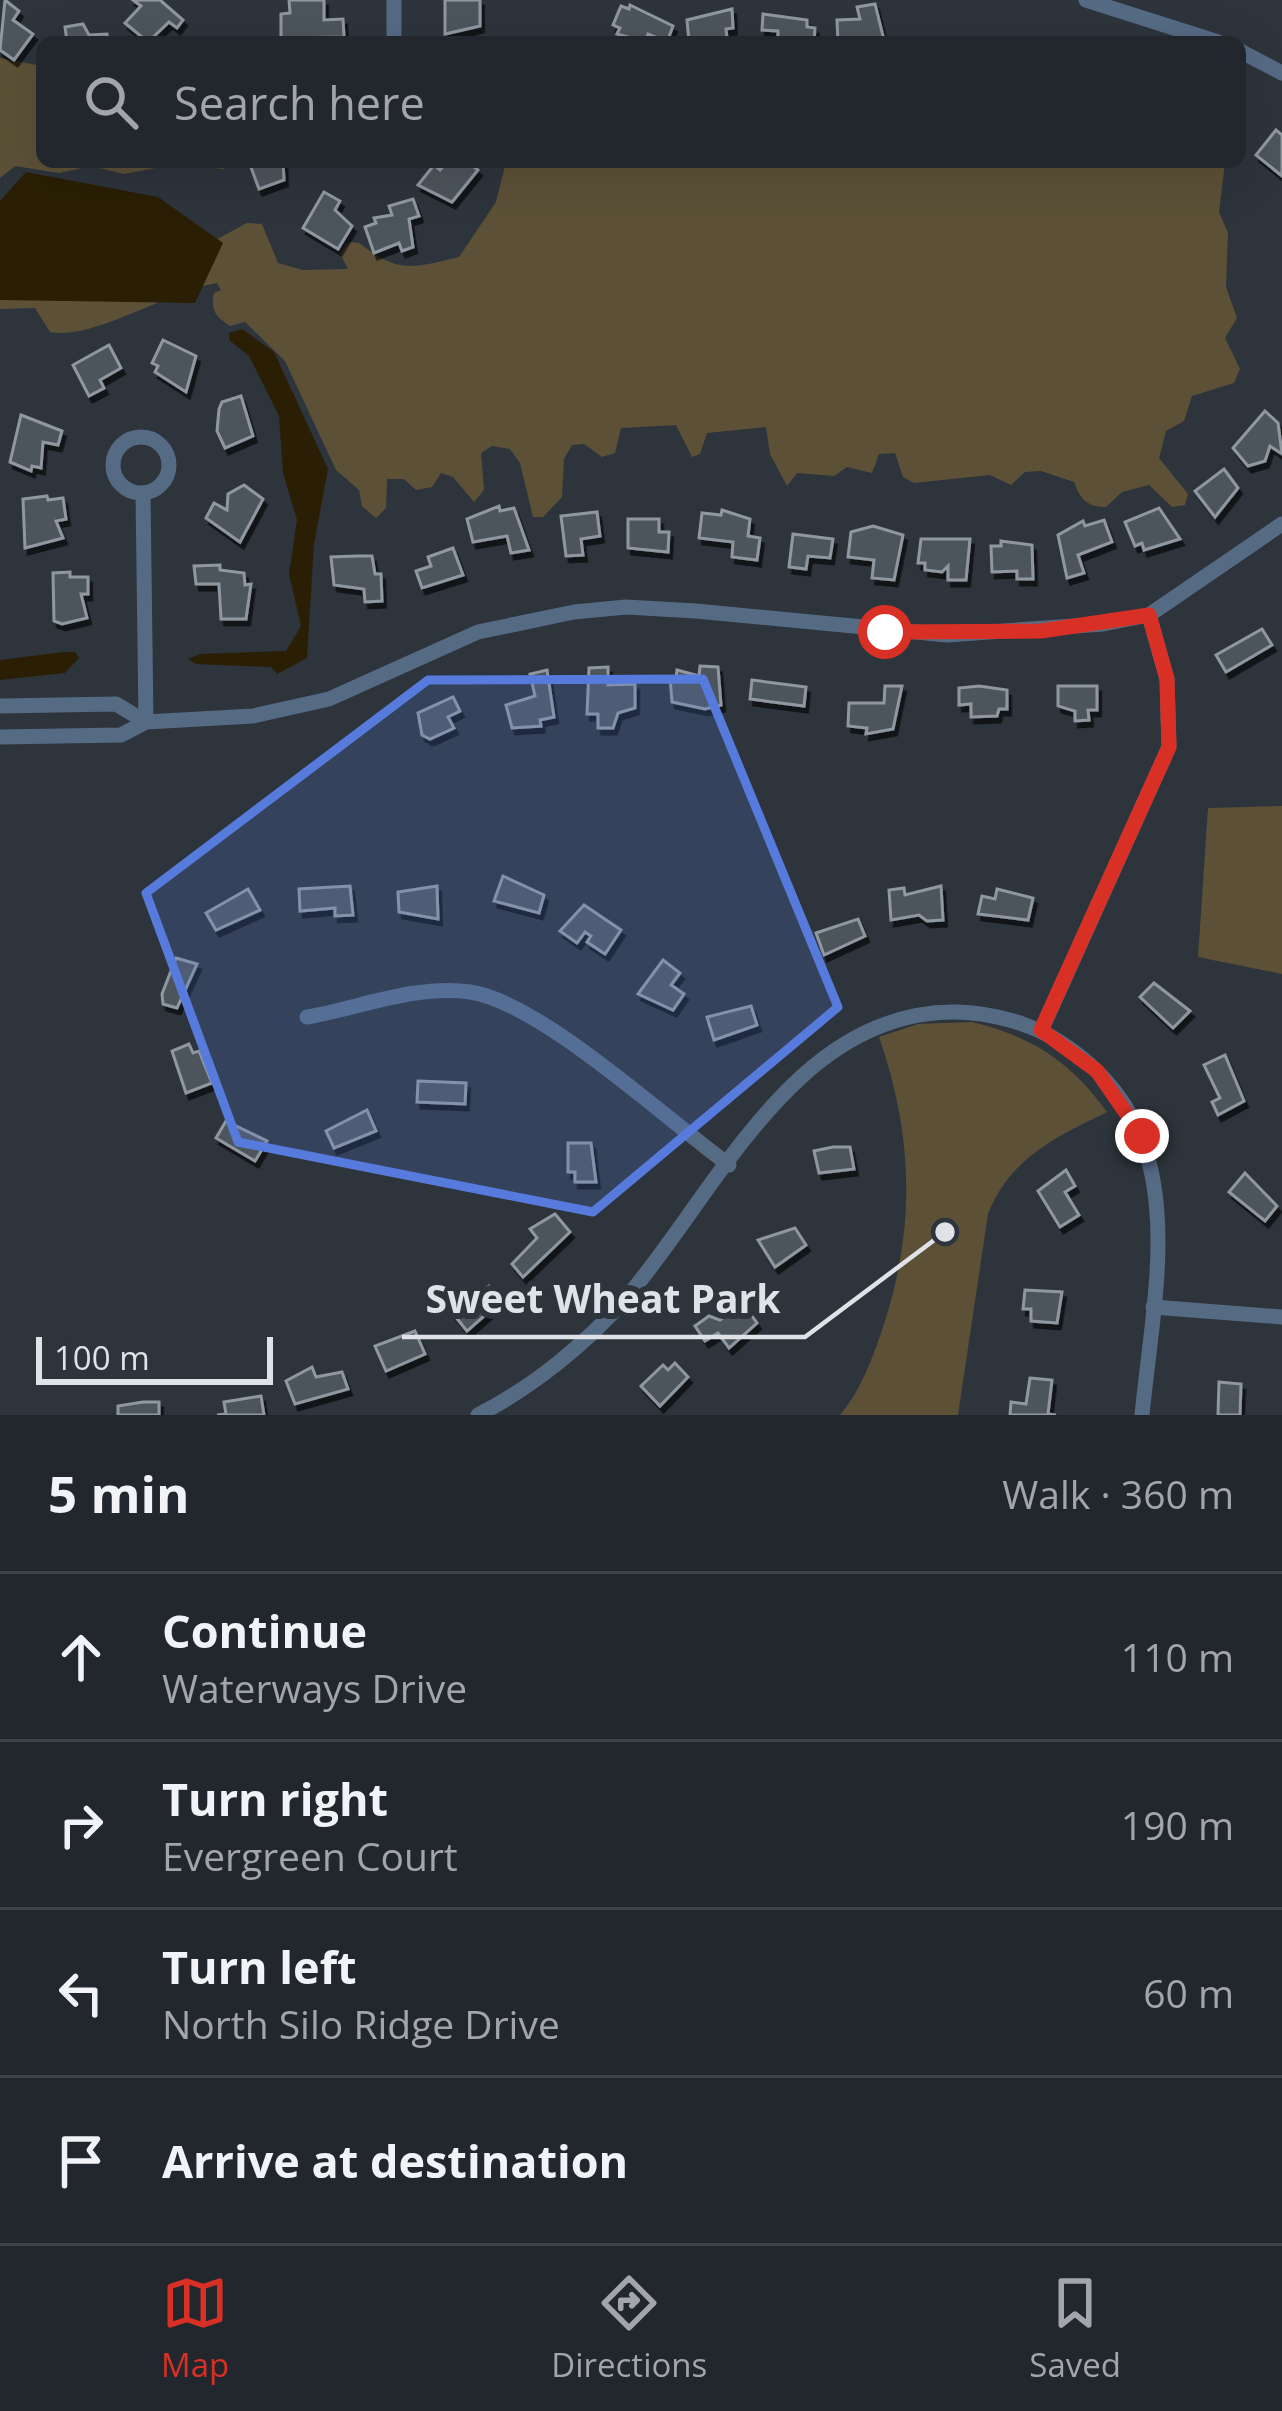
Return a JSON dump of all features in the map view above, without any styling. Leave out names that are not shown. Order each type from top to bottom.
[{"type":"street","points":[[394,0],[394,36]]},
{"type":"street","points":[[1086,0],[1199,36]]},
{"type":"street","points":[[1246,54],[1282,73]]},
{"type":"street","points":[[142,493],[146,722]]},
{"type":"street","points":[[0,737],[121,735],[146,722],[253,716],[329,699],[478,632],[574,612],[626,607],[696,611],[947,635],[1054,629],[1149,615],[1282,524]]},
{"type":"street","points":[[1041,1030],[1169,747],[1167,679],[1149,615]]},
{"type":"street","points":[[0,706],[116,704],[146,722]]},
{"type":"street","points":[[307,1017],[424,992],[471,992],[517,1007],[729,1165]]},
{"type":"street","points":[[478,1415],[559,1361],[623,1301],[807,1068],[878,1025],[960,1012],[1041,1030],[1083,1058],[1111,1086],[1151,1157],[1159,1205],[1142,1415]]},
{"type":"street","points":[[1153,1307],[1282,1317]]},
{"type":"highlighted area","points":[[703,679],[838,1007],[593,1212],[238,1142],[146,893],[428,680]]},
{"type":"shaded area","points":[[0,58],[36,65],[36,168],[83,168],[59,173],[15,166],[0,178]]},
{"type":"shaded area","points":[[100,168],[155,168],[124,174]]},
{"type":"shaded area","points":[[504,168],[1224,168],[1219,212],[1228,233],[1226,287],[1237,318],[1225,338],[1240,369],[1234,383],[1192,396],[1184,421],[1166,431],[1159,458],[1188,494],[1185,505],[1172,507],[1149,485],[1122,492],[1106,507],[1089,504],[1074,482],[1041,471],[1025,472],[1011,485],[990,475],[914,483],[903,477],[895,453],[879,454],[872,473],[847,467],[834,476],[797,473],[787,486],[770,454],[766,427],[707,433],[700,454],[692,457],[676,425],[621,428],[615,453],[602,457],[584,444],[572,445],[564,459],[562,497],[543,517],[533,517],[520,463],[510,449],[492,446],[481,453],[484,490],[474,502],[453,477],[441,473],[432,487],[416,490],[404,479],[387,479],[386,508],[376,518],[362,506],[359,490],[336,470],[285,361],[245,322],[230,326],[215,312],[214,293],[221,290],[217,283],[67,333],[50,332],[35,308],[0,309],[0,274],[208,244],[247,223],[262,224],[278,263],[303,270],[348,269],[340,253],[349,242],[395,264],[428,264],[459,257],[496,202]]},
{"type":"shaded area","points":[[26,172],[158,197],[223,243],[195,303],[0,300],[0,201]]},
{"type":"shaded area","points":[[242,329],[274,352],[328,469],[314,544],[307,658],[277,674],[271,667],[196,664],[188,659],[200,654],[286,651],[301,626],[289,574],[297,520],[283,473],[279,416],[249,356],[229,340],[229,333]]},
{"type":"shaded area","points":[[75,652],[79,658],[65,673],[0,680],[0,660]]},
{"type":"shaded area","points":[[1282,806],[1282,974],[1198,957],[1208,808]]},
{"type":"shaded area","points":[[972,1022],[1014,1035],[1048,1054],[1079,1079],[1107,1112],[1037,1151],[997,1195],[988,1214],[958,1415],[840,1415],[859,1387],[881,1333],[905,1221],[899,1111],[879,1037],[918,1024]]},
{"type":"building","points":[[5,0],[19,11],[13,20],[33,34],[14,60],[0,50]]},
{"type":"building","points":[[133,0],[160,0],[183,20],[177,28],[169,22],[154,36],[141,36],[125,23],[141,6]]},
{"type":"building","points":[[289,0],[324,0],[324,20],[343,19],[344,36],[281,36],[281,14],[290,13]]},
{"type":"building","points":[[445,0],[480,0],[480,26],[445,34]]},
{"type":"building","points":[[875,4],[883,36],[838,36],[837,20],[860,19],[857,7]]},
{"type":"building","points":[[630,5],[673,26],[669,36],[617,34],[620,28],[613,25],[621,6],[629,9]]},
{"type":"building","points":[[732,9],[733,28],[726,29],[727,36],[688,36],[687,20]]},
{"type":"building","points":[[763,14],[807,20],[807,27],[815,28],[814,36],[778,36],[778,31],[762,30]]},
{"type":"building","points":[[83,24],[89,35],[107,36],[66,36],[65,27]]},
{"type":"building","points":[[1276,130],[1282,135],[1282,176],[1256,155]]},
{"type":"building","points":[[251,168],[283,168],[284,180],[259,189]]},
{"type":"building","points":[[432,168],[478,170],[452,202],[418,185]]},
{"type":"building","points":[[324,192],[340,201],[335,210],[352,226],[338,249],[303,228]]},
{"type":"building","points":[[413,199],[419,216],[409,219],[413,247],[402,251],[399,243],[374,253],[365,227],[376,223],[374,218],[392,215],[389,206]]},
{"type":"building","points":[[163,340],[196,356],[186,392],[155,372],[158,366],[152,363]]},
{"type":"building","points":[[109,345],[121,368],[100,380],[104,388],[89,396],[73,365]]},
{"type":"building","points":[[241,396],[253,436],[225,448],[217,431],[219,409],[222,402]]},
{"type":"building","points":[[1265,411],[1278,423],[1282,454],[1270,446],[1265,461],[1248,466],[1233,448]]},
{"type":"building","points":[[21,415],[62,431],[58,445],[43,442],[41,468],[32,466],[31,471],[10,462]]},
{"type":"building","points":[[1224,469],[1238,488],[1215,517],[1195,491]]},
{"type":"building","points":[[244,485],[263,499],[240,542],[206,518],[214,503],[227,510],[228,494]]},
{"type":"building","points":[[47,496],[48,500],[63,498],[66,519],[56,521],[63,538],[25,548],[23,499]]},
{"type":"building","points":[[499,506],[500,511],[514,508],[529,550],[511,553],[507,536],[473,542],[467,519]]},
{"type":"building","points":[[1159,508],[1180,539],[1144,550],[1142,543],[1135,546],[1125,522]]},
{"type":"building","points":[[722,510],[750,519],[748,536],[760,538],[757,560],[732,557],[733,542],[699,538],[702,513],[721,515]]},
{"type":"building","points":[[597,512],[600,536],[581,539],[583,555],[566,556],[561,516]]},
{"type":"building","points":[[628,519],[659,519],[659,532],[669,532],[668,552],[628,548]]},
{"type":"building","points":[[1104,520],[1112,542],[1078,555],[1084,573],[1067,578],[1058,535],[1083,521],[1085,526]]},
{"type":"building","points":[[873,526],[903,535],[894,580],[872,578],[874,560],[848,557],[851,532]]},
{"type":"building","points":[[793,534],[833,539],[830,558],[808,556],[806,569],[789,567]]},
{"type":"building","points":[[921,539],[970,539],[966,580],[948,580],[948,566],[942,572],[925,570],[925,563],[918,563]]},
{"type":"building","points":[[1001,541],[1032,545],[1033,579],[1017,579],[1017,571],[992,572],[991,546],[1001,546]]},
{"type":"building","points":[[453,548],[463,575],[422,588],[416,571],[431,566],[428,557]]},
{"type":"building","points":[[372,556],[375,574],[381,574],[382,601],[365,602],[364,589],[334,585],[331,557]]},
{"type":"building","points":[[220,565],[220,570],[244,573],[245,585],[251,584],[246,619],[221,619],[219,584],[196,584],[194,566]]},
{"type":"building","points":[[70,572],[70,577],[88,577],[88,594],[81,594],[87,618],[62,624],[54,621],[53,573]]},
{"type":"building","points":[[1262,629],[1272,645],[1226,672],[1216,655]]},
{"type":"building","points":[[700,666],[718,667],[721,705],[705,709],[672,702],[670,678],[676,679],[677,670],[699,676]]},
{"type":"building","points":[[608,667],[608,685],[635,684],[635,708],[618,713],[613,728],[598,728],[598,714],[587,714],[589,668]]},
{"type":"building","points":[[547,670],[554,717],[540,720],[541,726],[512,728],[506,705],[535,696],[530,674]]},
{"type":"building","points":[[752,680],[806,687],[804,706],[750,699]]},
{"type":"building","points":[[885,686],[902,686],[893,729],[866,734],[867,728],[848,726],[849,703],[884,703]]},
{"type":"building","points":[[1058,686],[1097,686],[1097,710],[1088,710],[1089,720],[1075,721],[1075,711],[1058,706]]},
{"type":"building","points":[[959,688],[1007,690],[1007,709],[999,709],[997,716],[971,717],[971,704],[959,705]]},
{"type":"building","points":[[453,697],[460,711],[448,717],[454,728],[430,739],[422,735],[418,713]]},
{"type":"building","points":[[503,876],[544,895],[539,913],[494,901]]},
{"type":"building","points":[[350,886],[353,915],[335,916],[335,908],[300,911],[299,889]]},
{"type":"building","points":[[437,886],[438,919],[399,912],[398,892]]},
{"type":"building","points":[[941,886],[943,920],[927,921],[919,915],[891,920],[889,890],[904,888],[905,895]]},
{"type":"building","points":[[248,889],[260,910],[216,930],[206,913]]},
{"type":"building","points":[[997,889],[1033,898],[1028,920],[978,914],[982,896],[995,899]]},
{"type":"building","points":[[584,905],[621,930],[605,954],[587,942],[591,936],[585,932],[577,943],[560,931]]},
{"type":"building","points":[[858,919],[865,936],[824,955],[816,933]]},
{"type":"building","points":[[176,958],[197,964],[177,1008],[163,1004],[162,994]]},
{"type":"building","points":[[663,960],[680,973],[671,985],[684,994],[673,1010],[638,994]]},
{"type":"building","points":[[1154,983],[1190,1011],[1173,1028],[1140,997]]},
{"type":"building","points":[[751,1006],[757,1025],[714,1040],[707,1017]]},
{"type":"building","points":[[189,1044],[193,1053],[199,1051],[212,1083],[186,1093],[172,1051]]},
{"type":"building","points":[[1225,1055],[1244,1101],[1218,1115],[1212,1102],[1220,1098],[1204,1065]]},
{"type":"building","points":[[418,1081],[466,1083],[465,1104],[417,1102]]},
{"type":"building","points":[[367,1110],[376,1131],[334,1148],[326,1131]]},
{"type":"building","points":[[226,1121],[267,1141],[255,1161],[216,1138]]},
{"type":"building","points":[[568,1143],[591,1143],[596,1182],[575,1182],[575,1172],[568,1172]]},
{"type":"building","points":[[850,1147],[854,1169],[819,1173],[814,1151]]},
{"type":"building","points":[[1066,1170],[1075,1186],[1065,1192],[1079,1215],[1060,1227],[1038,1191]]},
{"type":"building","points":[[1245,1173],[1277,1206],[1265,1221],[1229,1192]]},
{"type":"building","points":[[555,1214],[570,1232],[523,1277],[512,1264],[537,1238],[530,1229]]},
{"type":"building","points":[[795,1228],[806,1245],[775,1267],[758,1240]]},
{"type":"building","points":[[489,1286],[501,1301],[467,1331],[451,1311]]},
{"type":"building","points":[[1025,1290],[1062,1292],[1057,1323],[1031,1321],[1031,1309],[1023,1309]]},
{"type":"building","points":[[742,1302],[757,1323],[729,1348],[718,1333],[705,1341],[695,1326],[709,1316],[720,1320]]},
{"type":"building","points":[[415,1331],[425,1354],[386,1371],[375,1346]]},
{"type":"building","points":[[675,1363],[688,1377],[660,1406],[641,1386],[663,1365],[668,1370]]},
{"type":"building","points":[[312,1367],[316,1377],[342,1372],[348,1389],[295,1404],[286,1381]]},
{"type":"building","points":[[1030,1378],[1052,1380],[1048,1414],[1056,1415],[1010,1415],[1011,1402],[1026,1404]]},
{"type":"building","points":[[1219,1382],[1241,1384],[1240,1415],[1218,1415]]},
{"type":"building","points":[[261,1396],[264,1415],[217,1415],[226,1414],[224,1402]]},
{"type":"building","points":[[159,1402],[159,1415],[118,1415],[118,1406]]},
{"type":"place","name":"Sweet Wheat Park","points":[[945,1232]]},
{"type":"route","points":[[885,632],[1041,631],[1149,615],[1167,679],[1172,719],[1169,747],[1041,1030],[1097,1071],[1142,1136]]}]
